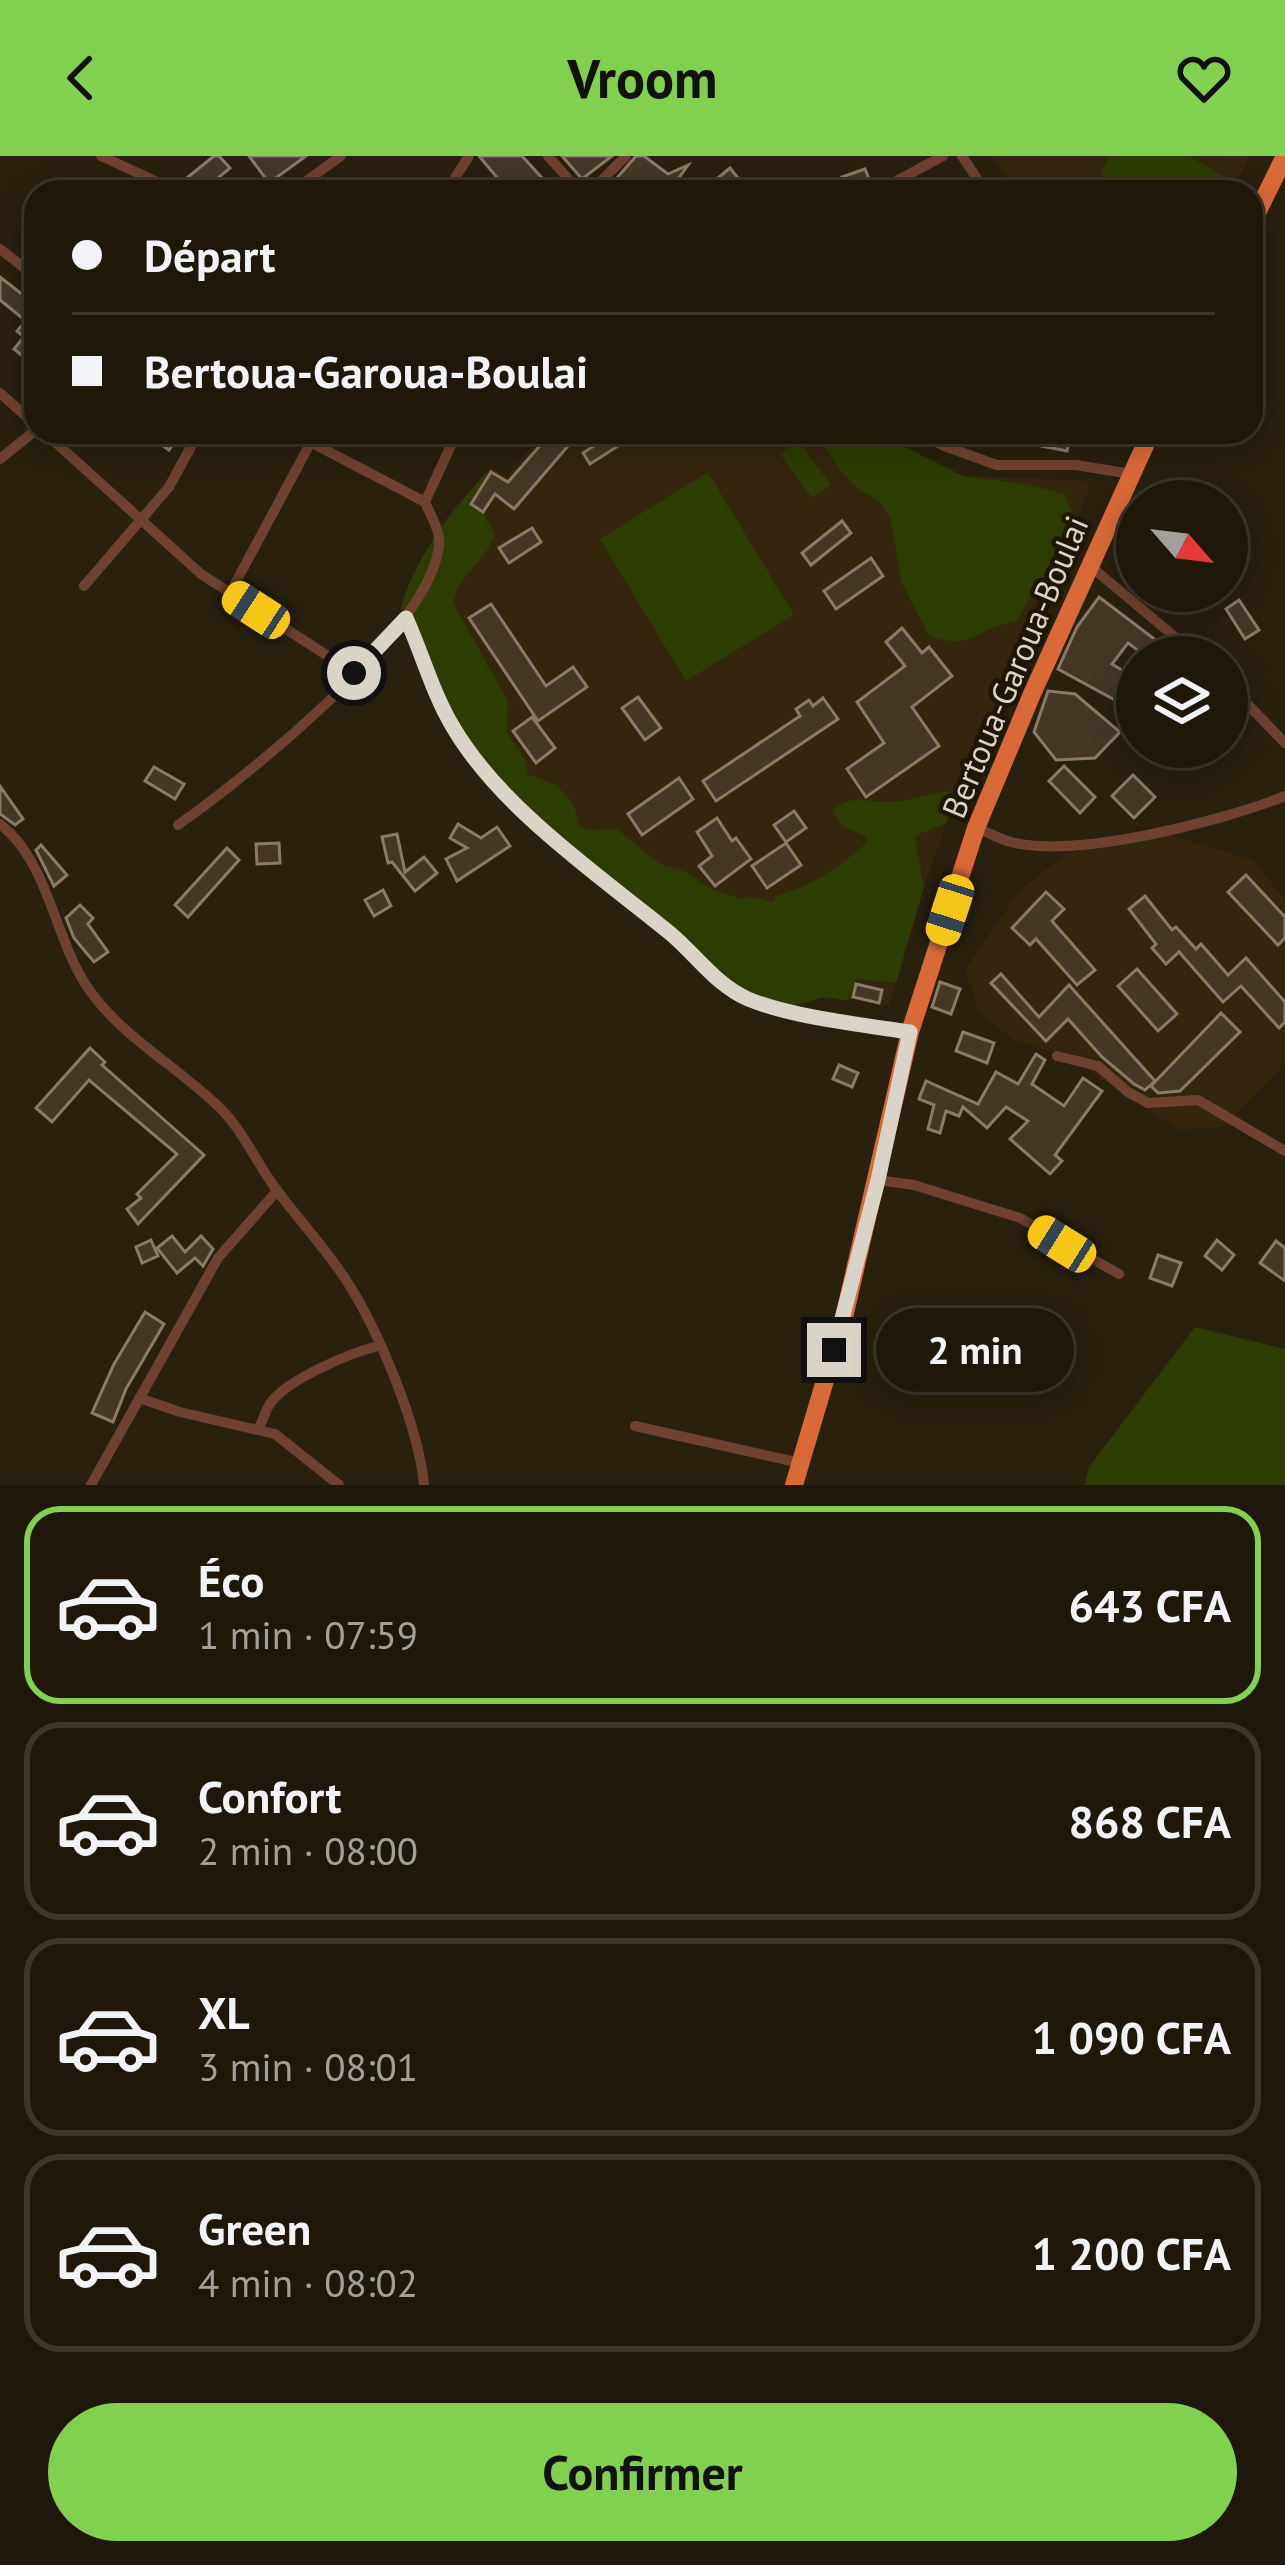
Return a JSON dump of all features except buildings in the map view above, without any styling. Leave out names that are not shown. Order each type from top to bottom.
[{"type":"highway","points":[[1263,201],[1285,156]]},
{"type":"highway","name":"Bertoua-Garoua-Boulai","points":[[794,1485],[845,1313],[910,1032],[976,828],[1145,444]]},
{"type":"street","points":[[100,156],[152,180]]},
{"type":"street","points":[[308,180],[341,156]]},
{"type":"street","points":[[548,156],[569,180]]},
{"type":"street","points":[[602,180],[626,156]]},
{"type":"street","points":[[898,180],[943,156]]},
{"type":"street","points":[[0,249],[24,268]]},
{"type":"street","points":[[0,393],[24,416]]},
{"type":"street","points":[[0,459],[24,440]]},
{"type":"street","points":[[55,444],[201,574],[354,673]]},
{"type":"street","points":[[84,586],[169,487],[192,444]]},
{"type":"street","points":[[230,593],[310,444]]},
{"type":"street","points":[[178,825],[227,790],[354,673],[406,618],[431,574],[440,542],[425,502],[315,444]]},
{"type":"street","points":[[425,502],[452,444]]},
{"type":"street","points":[[946,444],[997,465],[1076,464],[1131,474]]},
{"type":"street","points":[[1089,565],[1173,636]]},
{"type":"street","points":[[406,618],[450,723],[488,776],[719,981],[744,997],[784,1010],[910,1032]]},
{"type":"street","points":[[1248,705],[1285,743]]},
{"type":"street","points":[[976,828],[1013,843],[1053,845],[1127,838],[1226,818],[1285,796]]},
{"type":"street","points":[[0,824],[14,835],[45,892],[67,951],[88,988],[135,1038],[222,1111],[348,1283],[412,1427],[424,1485]]},
{"type":"street","points":[[1057,1056],[1098,1066],[1148,1103],[1198,1100],[1285,1151]]},
{"type":"street","points":[[878,1180],[914,1185],[1020,1218],[1119,1274]]},
{"type":"street","points":[[91,1485],[218,1258],[278,1191]]},
{"type":"street","points":[[259,1428],[272,1401],[302,1378],[356,1351],[378,1346]]},
{"type":"street","points":[[139,1398],[220,1423],[259,1428],[293,1447],[339,1485]]},
{"type":"street","points":[[635,1426],[800,1463]]},
{"type":"shaded area","points":[[992,156],[1250,156],[1238,180],[1007,180]]},
{"type":"shaded area","points":[[534,444],[899,444],[963,476],[1088,481],[1090,487],[1048,574],[952,808],[890,1006],[825,997],[791,1006],[704,957],[585,863],[415,633],[401,608],[405,591],[448,515],[491,467],[507,476]]},
{"type":"shaded area","points":[[1153,830],[1253,860],[1285,900],[1285,1064],[1223,1127],[1179,1130],[1067,1056],[1015,1041],[979,1012],[965,970],[1019,891],[1072,849]]},
{"type":"green space","points":[[1110,156],[1189,156],[1230,180],[1110,180],[1100,174]]},
{"type":"green space","points":[[801,444],[831,485],[812,498],[780,454]]},
{"type":"green space","points":[[823,444],[899,444],[963,476],[1065,494],[1075,522],[1015,622],[965,640],[944,640],[929,636],[902,583],[890,517],[878,500],[859,490]]},
{"type":"green space","points":[[491,467],[471,503],[483,512],[495,534],[460,584],[453,603],[508,701],[507,733],[526,760],[527,774],[557,785],[574,805],[579,826],[617,829],[660,864],[684,871],[707,887],[741,899],[750,896],[773,902],[775,896],[824,876],[866,843],[866,837],[842,826],[832,810],[839,805],[958,791],[946,823],[915,836],[924,887],[896,983],[856,979],[848,1001],[825,997],[791,1006],[744,994],[664,924],[634,906],[488,773],[455,730],[401,608],[427,550]]},
{"type":"green space","points":[[708,472],[794,615],[686,681],[600,539]]},
{"type":"green space","points":[[1195,1327],[1285,1349],[1285,1485],[1085,1485],[1089,1467]]},
{"type":"route","points":[[354,673],[406,618],[450,723],[488,776],[719,981],[744,997],[784,1010],[910,1032],[834,1350]]}]
